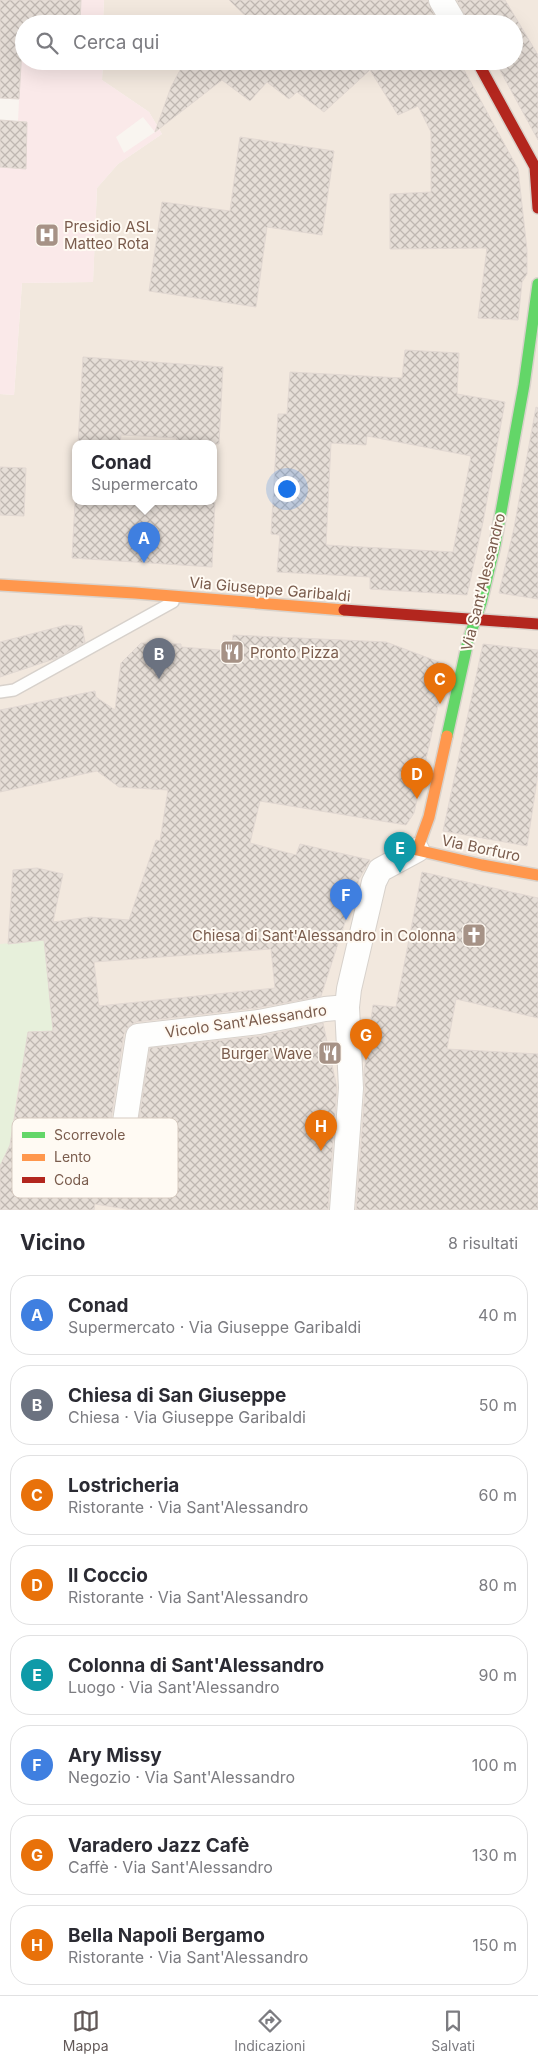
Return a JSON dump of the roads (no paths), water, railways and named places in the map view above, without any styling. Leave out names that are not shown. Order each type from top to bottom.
[{"type":"street","points":[[440,0],[449,15]]},
{"type":"street","points":[[482,70],[536,167],[538,208]]},
{"type":"street","name":"Via Sant'Alessandro","points":[[417,850],[430,817],[468,641],[476,620],[494,549],[530,350],[538,284]]},
{"type":"street","name":"Via Giuseppe Garibaldi","points":[[0,585],[73,588],[538,624]]},
{"type":"street","points":[[342,1210],[351,1088],[347,1007],[374,882],[380,870],[417,850]]},
{"type":"street","name":"Via Borfuro","points":[[417,850],[482,865],[538,875]]},
{"type":"street","name":"Vicolo Sant'Alessandro","points":[[126,1118],[138,1036],[259,1022],[325,1009],[347,1007]]},
{"type":"lane","points":[[0,692],[14,690],[181,597]]},
{"type":"place","name":"Presidio ASL Matteo Rota","points":[[47,235]]},
{"type":"place","name":"Conad","points":[[144,563]]},
{"type":"place","name":"Pronto Pizza","points":[[232,652]]},
{"type":"place","name":"Chiesa di San Giuseppe","points":[[159,679]]},
{"type":"place","name":"Lostricheria","points":[[440,704]]},
{"type":"place","name":"Il Coccio","points":[[417,799]]},
{"type":"place","name":"Colonna di Sant'Alessandro","points":[[400,873]]},
{"type":"place","name":"Ary Missy","points":[[346,920]]},
{"type":"place","name":"Chiesa di Sant'Alessandro in Colonna","points":[[474,935]]},
{"type":"place","name":"Burger Wave","points":[[330,1053]]},
{"type":"place","name":"Varadero Jazz Cafè","points":[[366,1060]]},
{"type":"place","name":"Bella Napoli Bergamo","points":[[321,1151]]}]
